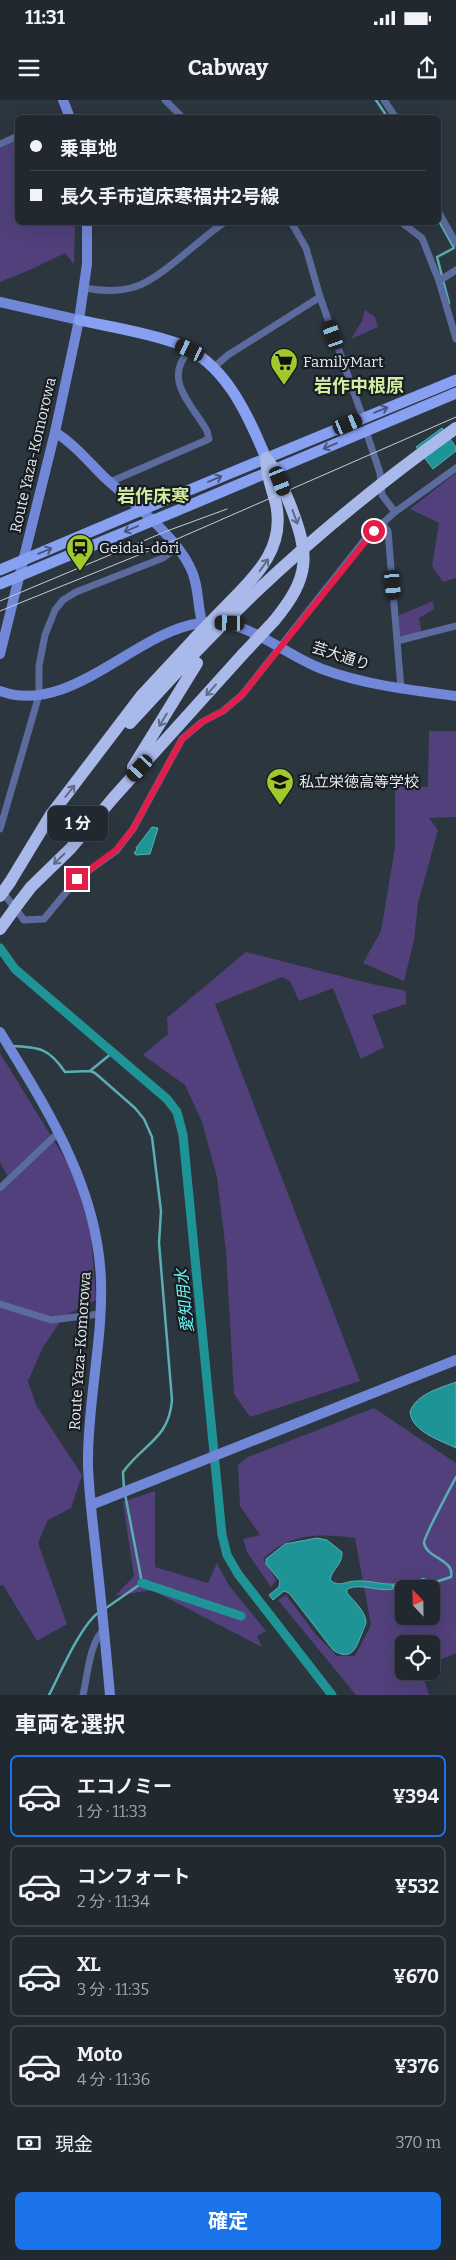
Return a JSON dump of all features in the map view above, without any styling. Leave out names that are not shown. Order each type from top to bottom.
[{"type":"highway","points":[[84,773],[258,591],[322,533],[404,466],[456,428]]},
{"type":"highway","points":[[114,797],[194,660],[327,538],[390,485],[456,437]]},
{"type":"highway","points":[[0,929],[31,887],[71,848],[114,797],[274,621],[298,587],[304,567],[304,554],[298,526],[266,458]]},
{"type":"highway","points":[[0,896],[50,816],[142,695],[262,568],[271,554],[276,538],[277,509],[271,471]]},
{"type":"main road","points":[[65,101],[68,115]]},
{"type":"main road","name":"Route Yaza-Komorowa","points":[[0,654],[55,432],[79,320],[85,288],[87,225]]},
{"type":"main road","points":[[0,302],[167,341],[190,350],[213,368],[242,406],[266,458]]},
{"type":"main road","points":[[0,570],[456,380]]},
{"type":"main road","points":[[0,584],[456,393]]},
{"type":"main road","points":[[55,432],[73,443],[110,482],[178,547],[191,567],[197,587],[202,622]]},
{"type":"main road","name":"芸大通り","points":[[39,695],[78,683],[171,631],[202,622],[230,623],[320,668],[343,676],[401,689],[456,696]]},
{"type":"main road","points":[[0,691],[39,695]]},
{"type":"main road","name":"Route Yaza-Komorowa","points":[[3,1036],[59,1132],[76,1166],[94,1220],[100,1260],[100,1314],[88,1465],[110,1695]]},
{"type":"main road","points":[[91,1505],[456,1360]]},
{"type":"street","points":[[165,100],[181,115]]},
{"type":"street","points":[[384,100],[394,115]]},
{"type":"street","points":[[0,144],[15,137]]},
{"type":"street","points":[[441,217],[456,243]]},
{"type":"street","points":[[85,288],[103,292],[135,287],[156,276],[199,240],[222,225]]},
{"type":"street","points":[[293,225],[306,248],[320,297],[363,418]]},
{"type":"street","points":[[405,225],[422,238],[439,281],[456,339]]},
{"type":"street","points":[[439,281],[456,270]]},
{"type":"street","points":[[213,368],[228,355],[320,297]]},
{"type":"street","points":[[110,482],[209,439],[207,431],[178,383],[177,370],[183,357],[190,350]]},
{"type":"street","points":[[366,431],[380,473],[382,495],[395,512]]},
{"type":"street","points":[[8,882],[12,906],[24,920],[44,920],[77,879],[116,850],[133,829],[182,739],[202,722],[223,711],[242,695],[366,538],[395,512],[456,468]]},
{"type":"street","points":[[382,523],[388,531],[401,689]]},
{"type":"street","points":[[0,829],[39,695],[39,666],[45,635],[55,610],[63,600],[76,592],[111,580],[163,558],[178,547]]},
{"type":"street","points":[[397,641],[456,626]]},
{"type":"street","points":[[2,1184],[59,1132]]},
{"type":"street","points":[[0,1304],[51,1320],[100,1314]]},
{"type":"street","points":[[84,1695],[94,1645],[99,1633],[104,1630]]},
{"type":"shaded area","points":[[15,142],[15,225],[75,225],[74,264],[65,253],[0,282],[0,148]]},
{"type":"shaded area","points":[[365,310],[375,317],[378,327],[351,339],[362,321]]},
{"type":"shaded area","points":[[456,473],[456,578],[443,582],[432,566],[439,523],[410,509]]},
{"type":"shaded area","points":[[433,601],[434,609],[419,618],[422,635],[397,641],[395,617]]},
{"type":"shaded area","points":[[429,731],[456,731],[456,817],[429,818],[438,830],[418,903],[414,940],[404,981],[363,963],[381,931],[395,847],[395,785],[428,787]]},
{"type":"shaded area","points":[[246,952],[406,991],[406,1004],[372,1015],[384,1047],[361,1059],[333,988],[299,1001],[290,981],[282,977],[215,1004],[360,1381],[250,1417],[234,1394],[226,1251],[217,1177],[202,1122],[185,1085],[143,1055],[168,1034],[167,1018]]},
{"type":"shaded area","points":[[0,1053],[72,1170],[91,1233],[96,1300],[64,1316],[43,1347],[28,1381],[36,1405],[82,1475],[71,1508],[48,1520],[38,1543],[67,1624],[37,1641],[3,1585],[0,1586],[0,1193],[11,1182],[0,1162]]},
{"type":"shaded area","points":[[374,1408],[456,1463],[456,1653],[440,1660],[440,1635],[395,1635],[395,1680],[425,1680],[429,1695],[356,1695],[278,1600],[286,1595],[316,1635],[337,1656],[355,1656],[371,1625],[355,1538],[317,1536],[306,1537],[283,1544],[263,1559],[276,1580],[271,1587],[247,1552],[243,1539],[260,1535],[240,1506],[238,1465],[248,1457]]},
{"type":"shaded area","points":[[155,1491],[155,1567],[208,1583],[217,1563],[228,1584],[266,1631],[257,1636],[262,1647],[152,1590],[115,1596],[134,1576],[123,1502]]},
{"type":"water","points":[[442,428],[456,447],[456,451],[433,469],[416,447]]},
{"type":"water","points":[[152,827],[158,828],[150,854],[136,855],[134,853],[136,848]]},
{"type":"water","points":[[456,1382],[456,1448],[421,1430],[412,1419],[410,1412],[417,1401],[423,1396]]},
{"type":"water","points":[[317,1538],[327,1540],[342,1552],[341,1560],[330,1580],[336,1584],[361,1581],[395,1584],[395,1588],[385,1590],[359,1587],[347,1589],[347,1593],[364,1614],[366,1622],[355,1649],[349,1654],[344,1655],[333,1650],[289,1593],[284,1591],[273,1600],[269,1595],[279,1587],[280,1581],[266,1564],[266,1559],[285,1544]]},
{"type":"waterway","points":[[376,100],[386,115]]},
{"type":"waterway","points":[[441,225],[454,248],[437,257],[449,303]]},
{"type":"waterway","name":"愛知用水","points":[[0,948],[15,969],[167,1099],[177,1112],[183,1135],[222,1535],[227,1555],[238,1574],[332,1695]]},
{"type":"waterway","points":[[11,1046],[42,1050],[54,1058],[65,1072],[90,1071],[95,1073],[135,1108],[144,1119],[152,1137],[161,1211],[159,1243],[172,1400],[170,1413],[161,1432],[123,1472],[124,1489]]},
{"type":"waterway","points":[[90,1071],[112,1053]]},
{"type":"waterway","points":[[393,1586],[406,1587],[423,1579],[432,1583],[451,1577],[449,1566],[430,1553],[424,1543],[456,1477]]},
{"type":"waterway","points":[[106,1608],[142,1583],[125,1494]]},
{"type":"waterway","points":[[142,1583],[241,1616]]},
{"type":"waterway","points":[[49,1695],[78,1639],[99,1612]]},
{"type":"tram line","points":[[0,611],[161,546],[456,417]]},
{"type":"tram line","points":[[0,601],[167,531],[227,509]]},
{"type":"place","name":"FamilyMart","points":[[284,386]]},
{"type":"place","name":"Geidai-dōri","points":[[80,572]]},
{"type":"place","name":"私立栄徳高等学校","points":[[280,806]]},
{"type":"district","name":"岩作中根原","points":[[359,386]]},
{"type":"district","name":"岩作床寒","points":[[153,496]]},
{"type":"route","points":[[77,879],[116,850],[133,829],[182,739],[202,722],[223,711],[242,695],[366,538],[374,531]]}]
